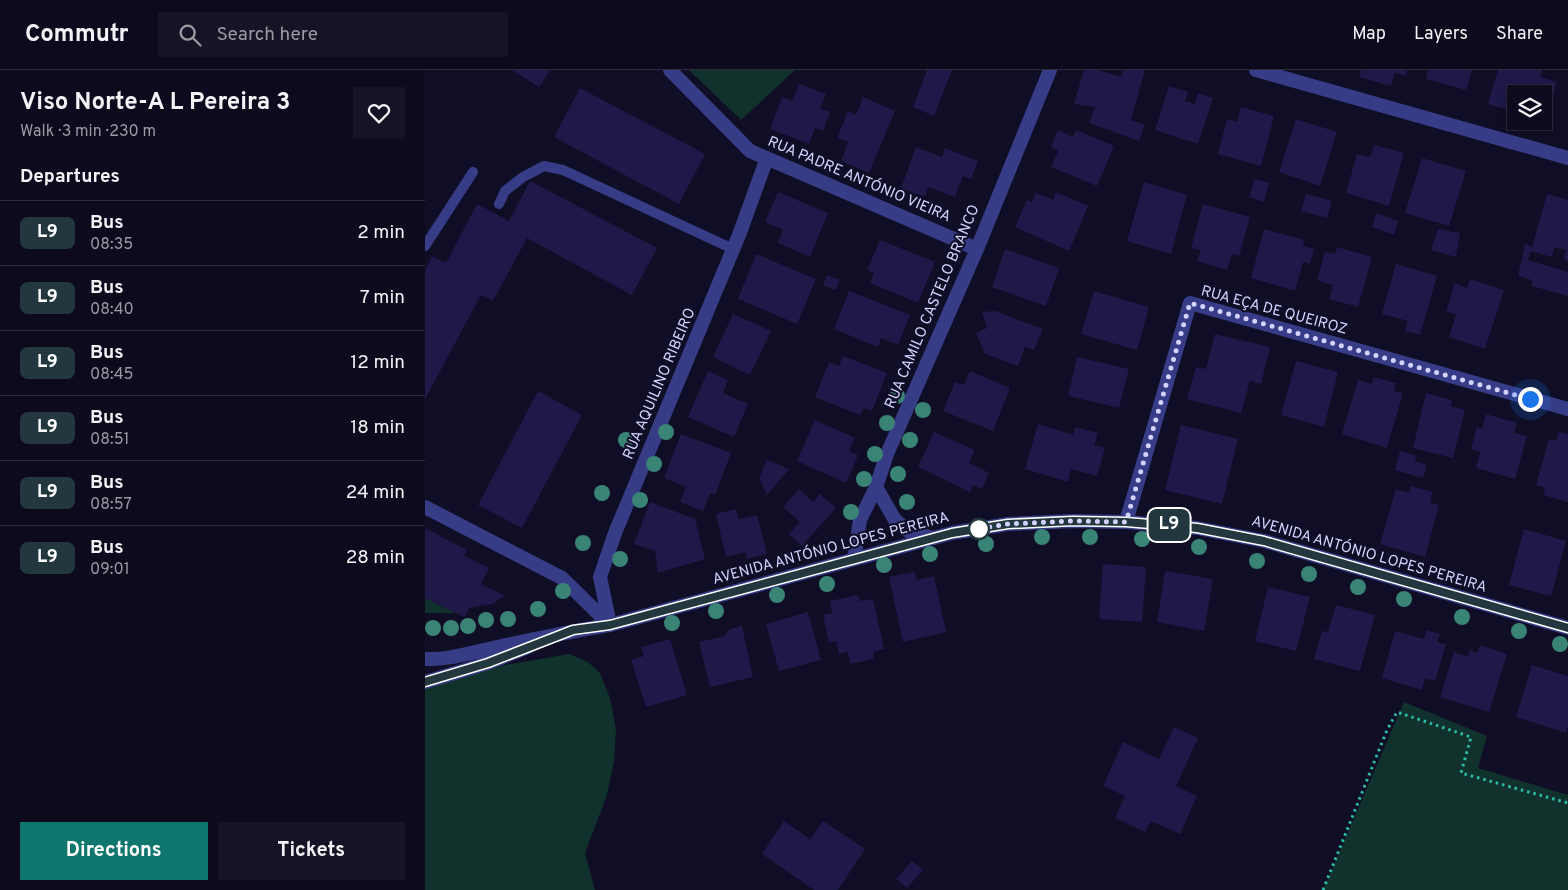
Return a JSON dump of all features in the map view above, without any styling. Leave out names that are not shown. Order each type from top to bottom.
[{"type":"street","name":"RUA PADRE ANTÓNIO VIEIRA","points":[[670,70],[750,150],[977,248]]},
{"type":"street","name":"RUA CAMILO CASTELO BRANCO","points":[[854,559],[860,520],[977,248],[1050,70]]},
{"type":"street","points":[[1256,70],[1568,158]]},
{"type":"street","name":"RUA AQUILINO RIBEIRO","points":[[610,625],[600,577],[615,533],[733,250],[767,158]]},
{"type":"street","name":"RUA EÇA DE QUEIROZ","points":[[1126,522],[1190,303],[1568,409]]},
{"type":"street","points":[[876,486],[895,520],[911,532],[933,538]]},
{"type":"street","points":[[425,507],[562,578],[610,625]]},
{"type":"street","name":"AVENIDA ANTÓNIO LOPES PEREIRA","points":[[425,659],[435,660],[573,630],[610,625],[952,533],[1008,524],[1073,521],[1126,522],[1197,528],[1264,541],[1568,628]]},
{"type":"street","name":"AVENIDA ANTÓNIO LOPES PEREIRA","points":[[425,682],[488,663],[573,630]]},
{"type":"lane","points":[[499,204],[505,191],[523,177],[543,166],[563,170],[733,250]]},
{"type":"lane","points":[[425,246],[473,172]]},
{"type":"path","points":[[1323,890],[1387,730],[1397,712],[1471,737],[1461,773],[1568,803]]},
{"type":"green space","points":[[689,70],[795,70],[741,120]]},
{"type":"green space","points":[[425,598],[456,613],[425,613]]},
{"type":"green space","points":[[569,654],[588,662],[600,673],[610,698],[616,730],[614,761],[607,795],[585,853],[595,890],[425,890],[425,687],[481,669]]},
{"type":"green space","points":[[1404,702],[1487,736],[1478,768],[1568,795],[1568,890],[1323,890]]},
{"type":"building","points":[[512,70],[550,70],[539,87]]},
{"type":"building","points":[[927,70],[952,70],[934,116],[913,107]]},
{"type":"building","points":[[1084,70],[1098,70],[1121,77],[1123,70],[1145,70],[1131,120],[1145,125],[1139,141],[1089,123],[1095,107],[1074,104]]},
{"type":"building","points":[[1361,70],[1407,70],[1406,76],[1395,73],[1391,86],[1359,77]]},
{"type":"building","points":[[1428,70],[1472,70],[1466,90],[1426,79]]},
{"type":"building","points":[[1498,70],[1542,70],[1540,77],[1557,82],[1552,99],[1552,85],[1507,85],[1507,109],[1488,104]]},
{"type":"building","points":[[799,84],[826,94],[820,108],[830,112],[823,131],[815,128],[809,144],[770,129],[782,97],[792,101]]},
{"type":"building","points":[[1169,86],[1188,92],[1185,101],[1195,104],[1198,93],[1213,98],[1198,144],[1155,130]]},
{"type":"building","points":[[580,88],[705,154],[679,204],[554,137]]},
{"type":"building","points":[[863,97],[895,111],[869,173],[841,161],[848,142],[837,138],[848,111],[856,115]]},
{"type":"building","points":[[1241,107],[1274,116],[1261,166],[1218,154],[1227,119],[1237,122]]},
{"type":"building","points":[[1296,119],[1337,132],[1320,186],[1279,172]]},
{"type":"building","points":[[1058,130],[1073,137],[1076,130],[1114,146],[1097,186],[1051,167],[1058,151],[1051,147]]},
{"type":"building","points":[[1374,145],[1404,153],[1389,206],[1346,193],[1357,154],[1370,157]]},
{"type":"building","points":[[916,147],[942,157],[945,148],[978,161],[971,179],[963,176],[955,197],[928,187],[925,197],[901,188]]},
{"type":"building","points":[[1422,158],[1466,171],[1449,226],[1405,213]]},
{"type":"building","points":[[1255,179],[1269,183],[1264,202],[1249,197]]},
{"type":"building","points":[[530,181],[657,248],[632,295],[527,238],[493,301],[481,295],[425,399],[425,270],[432,256],[446,263],[477,204],[509,221]]},
{"type":"building","points":[[1144,182],[1187,195],[1171,254],[1127,241]]},
{"type":"building","points":[[778,192],[828,213],[810,257],[778,243],[783,230],[765,222]]},
{"type":"building","points":[[1056,192],[1088,206],[1069,251],[1015,227],[1027,200],[1032,202],[1036,193],[1053,200]]},
{"type":"building","points":[[1306,194],[1332,201],[1327,218],[1301,211]]},
{"type":"building","points":[[1547,194],[1568,200],[1568,261],[1564,260],[1566,250],[1554,247],[1552,257],[1531,251],[1528,260],[1568,272],[1568,296],[1532,286],[1532,280],[1518,276],[1525,244],[1532,247]]},
{"type":"building","points":[[1203,204],[1250,217],[1239,256],[1232,254],[1227,270],[1197,261],[1201,250],[1191,248]]},
{"type":"building","points":[[1376,213],[1398,221],[1394,235],[1372,227]]},
{"type":"building","points":[[1264,229],[1304,240],[1303,246],[1314,249],[1310,264],[1303,262],[1295,291],[1251,278]]},
{"type":"building","points":[[1438,229],[1460,233],[1456,257],[1431,250]]},
{"type":"building","points":[[880,240],[935,262],[918,303],[870,283],[874,273],[867,270]]},
{"type":"building","points":[[1337,247],[1372,257],[1358,307],[1329,299],[1333,285],[1317,280],[1325,252],[1335,254]]},
{"type":"building","points":[[1005,249],[1059,268],[1046,306],[992,287]]},
{"type":"building","points":[[756,254],[816,279],[797,324],[738,299]]},
{"type":"building","points":[[1396,264],[1437,276],[1420,335],[1405,331],[1408,321],[1382,314]]},
{"type":"building","points":[[827,275],[840,280],[836,290],[823,285]]},
{"type":"building","points":[[1470,279],[1504,290],[1485,349],[1449,337],[1456,315],[1446,311],[1455,283],[1467,288]]},
{"type":"building","points":[[849,291],[910,315],[898,345],[881,338],[878,347],[834,329]]},
{"type":"building","points":[[1094,291],[1149,307],[1137,350],[1081,334]]},
{"type":"building","points":[[995,311],[1043,329],[1034,350],[1025,347],[1018,366],[985,354],[976,333],[987,328],[982,312]]},
{"type":"building","points":[[733,314],[771,331],[750,375],[713,357]]},
{"type":"building","points":[[1215,334],[1270,347],[1261,384],[1250,381],[1241,413],[1187,399],[1196,367],[1206,369]]},
{"type":"building","points":[[843,356],[887,373],[872,411],[864,408],[860,415],[815,397],[829,362],[839,366]]},
{"type":"building","points":[[1077,357],[1129,369],[1119,408],[1068,396]]},
{"type":"building","points":[[1296,361],[1338,372],[1324,427],[1281,415]]},
{"type":"building","points":[[708,371],[728,380],[723,393],[748,404],[734,437],[688,417]]},
{"type":"building","points":[[970,371],[1010,388],[993,431],[943,411],[955,382],[964,385]]},
{"type":"building","points":[[1374,377],[1396,383],[1394,391],[1403,393],[1387,448],[1342,434],[1358,380],[1371,384]]},
{"type":"building","points":[[538,391],[582,415],[522,528],[478,505]]},
{"type":"building","points":[[1426,393],[1452,400],[1451,406],[1465,410],[1453,458],[1413,448]]},
{"type":"building","points":[[1486,414],[1517,423],[1514,433],[1527,436],[1515,479],[1476,468],[1480,452],[1471,449],[1477,427],[1482,429]]},
{"type":"building","points":[[815,420],[855,438],[849,451],[858,455],[846,483],[797,461]]},
{"type":"building","points":[[1038,424],[1073,435],[1075,427],[1098,433],[1094,445],[1105,448],[1097,476],[1071,469],[1068,482],[1025,469]]},
{"type":"building","points":[[1181,425],[1238,439],[1222,504],[1165,490]]},
{"type":"building","points":[[934,432],[975,450],[969,463],[989,473],[982,489],[973,485],[970,492],[918,467]]},
{"type":"building","points":[[1559,432],[1568,434],[1568,502],[1543,495],[1545,488],[1536,485],[1549,439],[1556,441]]},
{"type":"building","points":[[681,434],[731,453],[715,495],[710,493],[703,511],[680,502],[686,487],[664,478]]},
{"type":"building","points":[[1400,451],[1416,456],[1415,461],[1427,465],[1423,478],[1395,470]]},
{"type":"building","points":[[767,460],[789,469],[767,495],[759,478]]},
{"type":"building","points":[[1411,486],[1433,492],[1430,503],[1439,505],[1425,557],[1380,544],[1396,489],[1409,493]]},
{"type":"building","points":[[799,489],[813,502],[820,494],[836,508],[802,546],[789,534],[800,522],[783,507]]},
{"type":"building","points":[[650,502],[695,519],[705,559],[658,573],[655,551],[634,544]]},
{"type":"building","points":[[736,509],[739,519],[757,515],[767,554],[747,559],[745,552],[726,557],[716,514]]},
{"type":"building","points":[[425,528],[467,550],[464,556],[489,568],[481,584],[505,596],[492,604],[469,608],[465,617],[425,598]]},
{"type":"building","points":[[1524,529],[1566,541],[1551,596],[1509,585]]},
{"type":"building","points":[[1103,564],[1146,567],[1142,622],[1099,619]]},
{"type":"building","points":[[1165,571],[1213,579],[1204,631],[1157,622]]},
{"type":"building","points":[[915,572],[916,580],[934,576],[946,632],[903,642],[889,577]]},
{"type":"building","points":[[1268,587],[1310,597],[1296,651],[1255,641]]},
{"type":"building","points":[[858,595],[860,601],[873,599],[884,649],[873,652],[874,659],[850,664],[848,652],[839,654],[836,641],[829,643],[823,615],[832,613],[830,601]]},
{"type":"building","points":[[1336,605],[1375,615],[1360,671],[1314,659],[1322,631],[1328,632]]},
{"type":"building","points":[[808,612],[821,660],[779,671],[766,624]]},
{"type":"building","points":[[742,626],[753,677],[710,687],[699,642],[725,636],[730,629]]},
{"type":"building","points":[[1427,630],[1440,634],[1437,642],[1446,644],[1435,681],[1425,678],[1422,690],[1382,678],[1395,631],[1424,639]]},
{"type":"building","points":[[670,639],[687,695],[646,707],[631,660],[644,656],[641,647]]},
{"type":"building","points":[[1480,645],[1507,654],[1489,712],[1440,697],[1454,652],[1468,657],[1470,650],[1477,653]]},
{"type":"building","points":[[1532,665],[1568,676],[1568,725],[1566,733],[1516,717]]},
{"type":"building","points":[[1174,727],[1198,738],[1176,786],[1197,796],[1180,834],[1151,821],[1145,832],[1115,818],[1125,796],[1103,786],[1123,742],[1159,759]]},
{"type":"building","points":[[784,821],[810,839],[823,821],[865,849],[838,890],[814,890],[762,854]]},
{"type":"building","points":[[912,861],[923,870],[907,888],[896,879]]},
{"type":"bus line","name":"L9","points":[[425,682],[488,663],[573,630],[610,625],[952,533],[1008,524],[1073,521],[1126,522],[1197,528],[1264,541],[1568,628]]},
{"type":"route","points":[[979,529],[971,530],[1008,524],[1073,521],[1126,522],[1190,303],[1530,399]]}]
